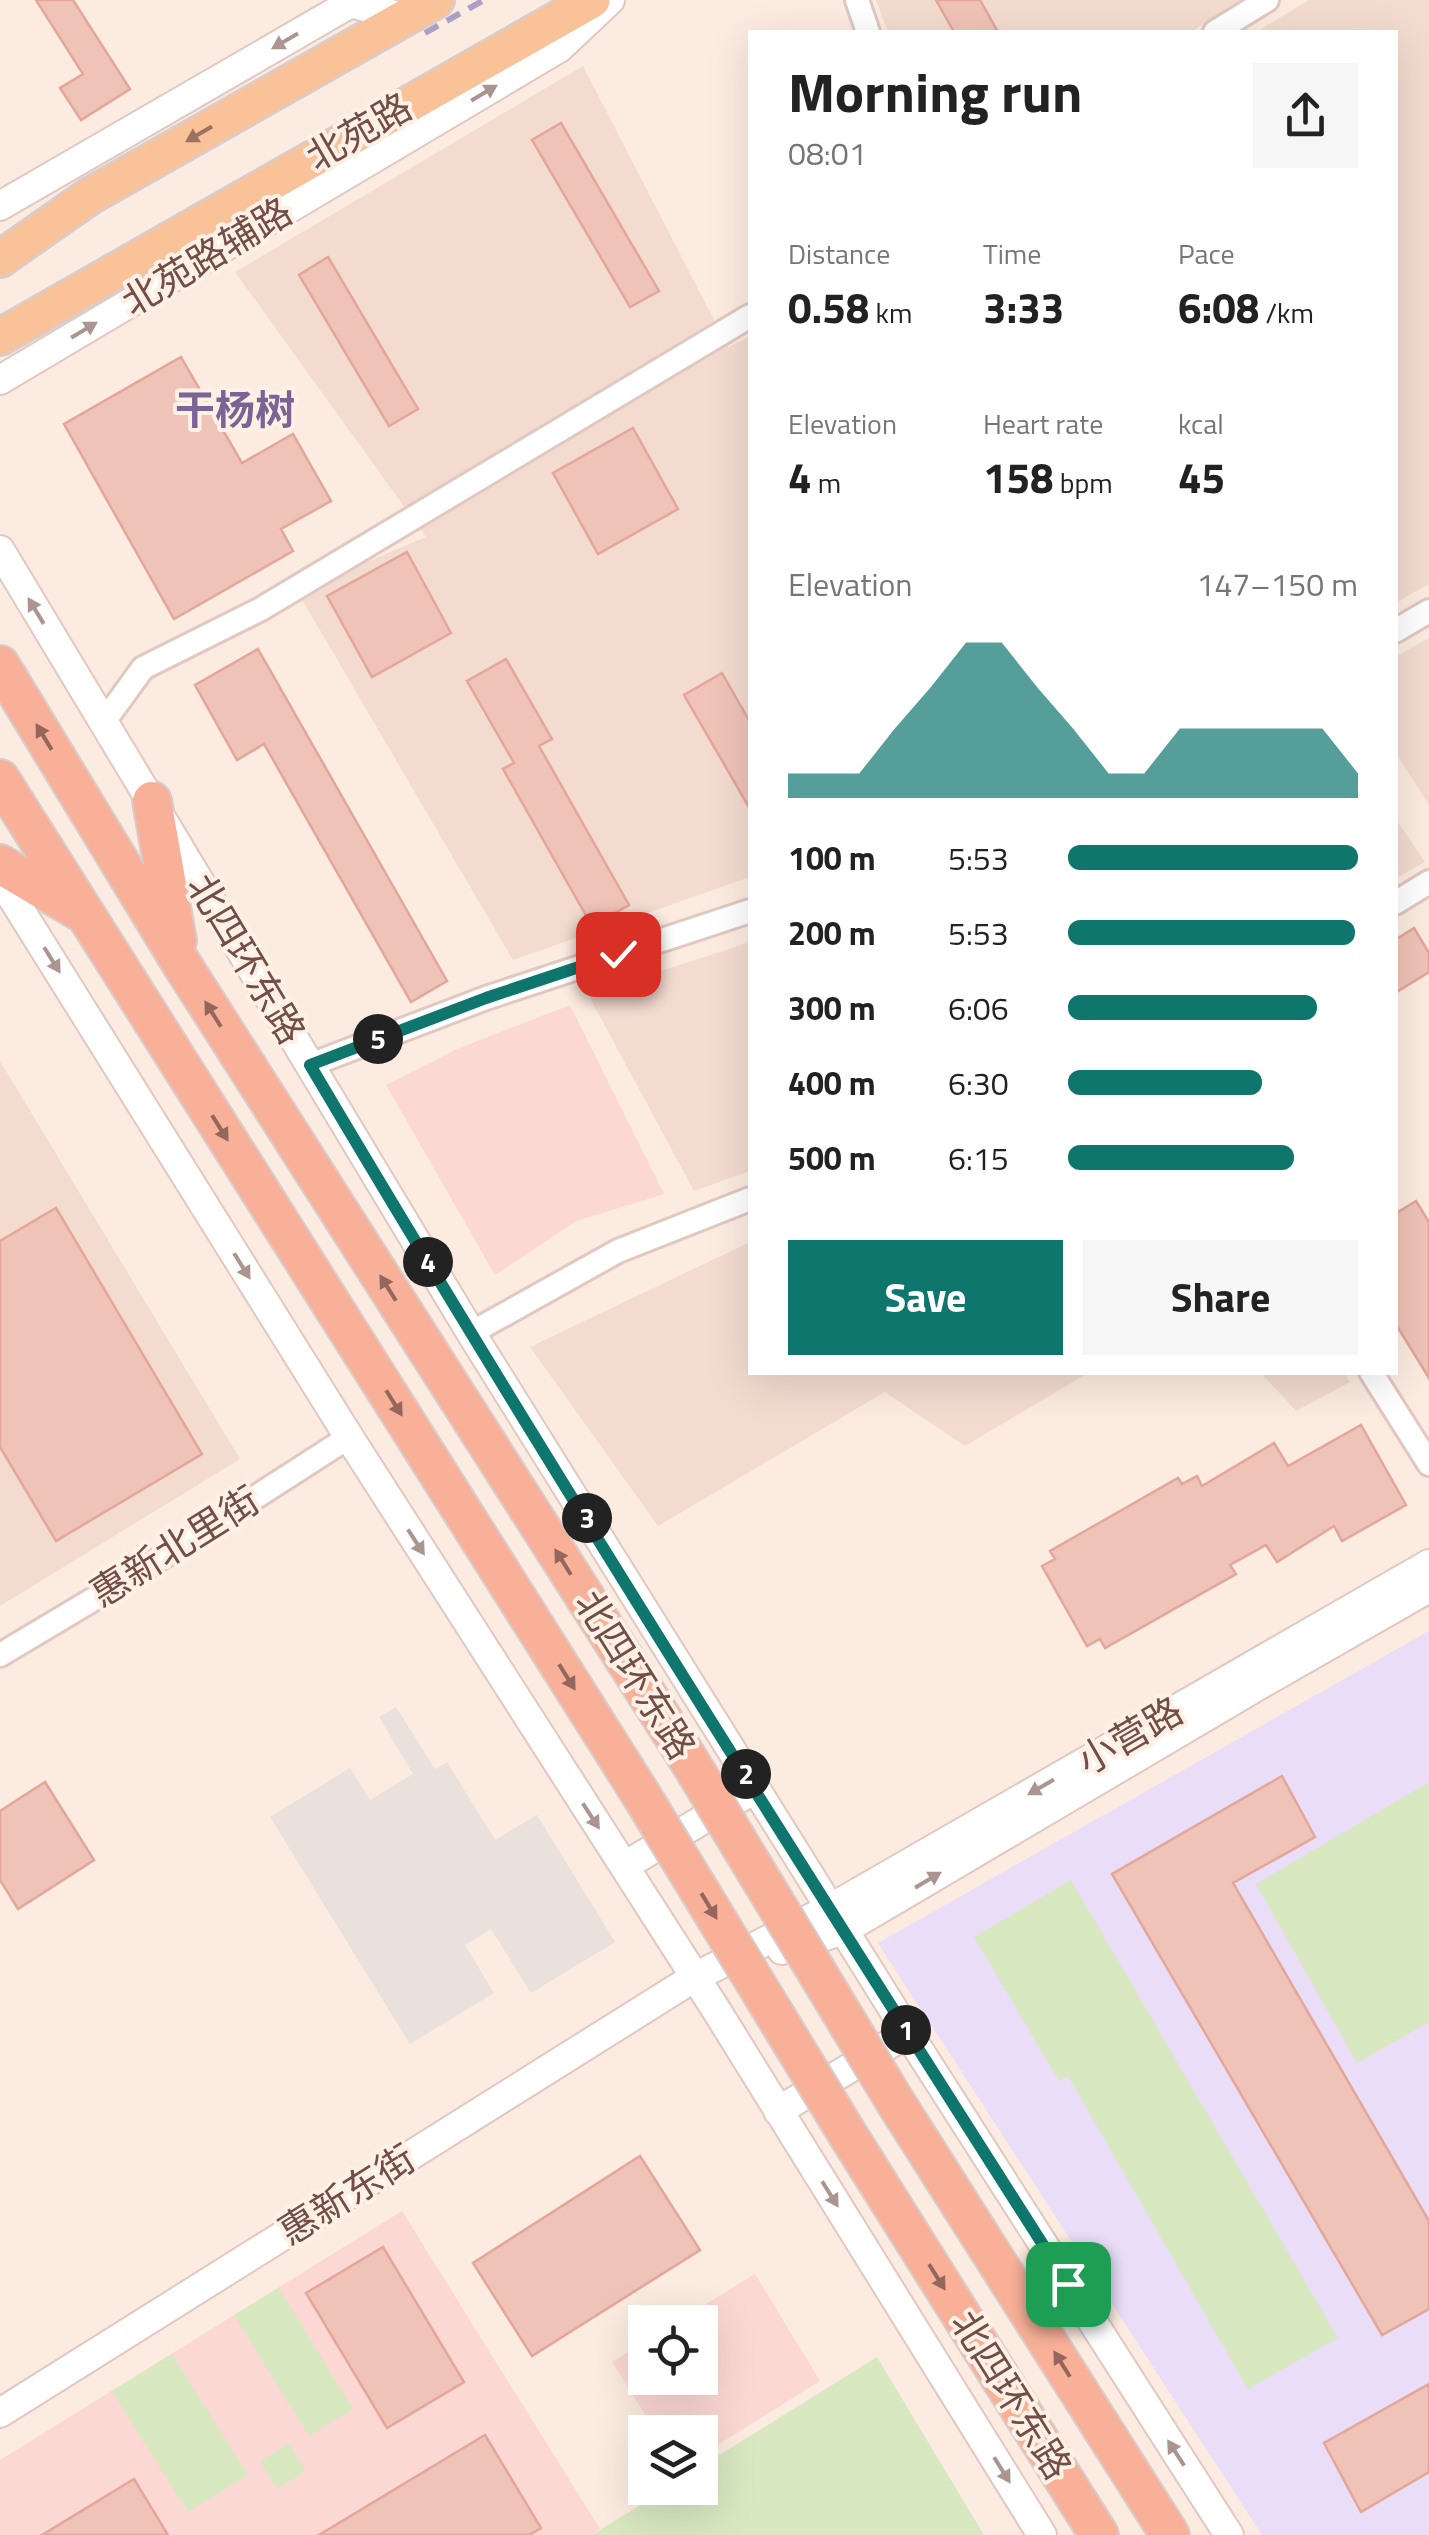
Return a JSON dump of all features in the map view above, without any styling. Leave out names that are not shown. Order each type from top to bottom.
[{"type":"highway","name":"北四环东路","points":[[0,665],[182,964],[690,1762],[896,2103],[1170,2535]]},
{"type":"highway","name":"北四环东路","points":[[0,779],[640,1793],[848,2135],[1100,2535]]},
{"type":"highway","points":[[152,801],[182,964]]},
{"type":"highway","points":[[0,864],[86,915]]},
{"type":"main road","name":"北苑路","points":[[0,259],[90,196],[436,0]]},
{"type":"main road","name":"北苑路","points":[[0,336],[592,0]]},
{"type":"street","name":"北苑路辅路","points":[[4,369],[559,48],[610,0]]},
{"type":"street","points":[[857,0],[867,30]]},
{"type":"street","points":[[1218,30],[1267,0]]},
{"type":"street","points":[[0,206],[351,3],[405,18]]},
{"type":"street","points":[[103,722],[143,668],[261,609],[748,317]]},
{"type":"street","name":"北四环东路","points":[[0,550],[471,1332],[908,2033],[1228,2535]]},
{"type":"street","points":[[1398,629],[1429,612]]},
{"type":"street","name":"北四环东路","points":[[0,878],[1042,2535]]},
{"type":"street","points":[[1398,901],[1429,882]]},
{"type":"street","points":[[310,1065],[486,998],[748,912]]},
{"type":"street","points":[[471,1332],[618,1251],[748,1201]]},
{"type":"street","points":[[1373,1375],[1429,1464]]},
{"type":"street","name":"惠新北里街","points":[[0,1655],[349,1437]]},
{"type":"street","name":"小营路","points":[[838,1919],[1429,1564]]},
{"type":"street","name":"小营路","points":[[838,1919],[1429,1588]]},
{"type":"street","points":[[624,1866],[756,1789]]},
{"type":"street","name":"惠新东街","points":[[0,2412],[694,1978],[838,1919]]},
{"type":"street","points":[[778,2111],[908,2033]]},
{"type":"shaded area","points":[[876,0],[1240,0],[1194,30],[887,30]]},
{"type":"shaded area","points":[[1309,0],[1429,0],[1429,584],[1398,601],[1398,30],[1259,30]]},
{"type":"shaded area","points":[[583,66],[728,347],[748,337],[748,878],[513,960],[297,591],[426,537],[235,272]]},
{"type":"shaded area","points":[[1429,638],[1429,805],[1398,757],[1398,655]]},
{"type":"shaded area","points":[[1398,822],[1425,862],[1398,877]]},
{"type":"shaded area","points":[[748,943],[748,1172],[694,1191],[590,998]]},
{"type":"shaded area","points":[[570,1005],[664,1194],[576,1221],[495,1275],[386,1085],[457,1049]]},
{"type":"shaded area","points":[[0,1061],[240,1459],[0,1606]]},
{"type":"shaded area","points":[[748,1243],[748,1375],[1085,1375],[965,1446],[885,1392],[658,1526],[530,1347]]},
{"type":"shaded area","points":[[1263,1375],[1345,1375],[1350,1382],[1296,1411]]},
{"type":"shaded area","points":[[1429,1631],[1429,2535],[1262,2535],[878,1943]]},
{"type":"shaded area","points":[[396,1707],[435,1769],[447,1762],[495,1840],[537,1815],[615,1942],[531,1993],[491,1929],[465,1945],[494,1993],[410,2044],[270,1817],[350,1768],[370,1800],[413,1774],[379,1717]]},
{"type":"shaded area","points":[[402,2211],[600,2529],[591,2535],[0,2535],[0,2460]]},
{"type":"shaded area","points":[[755,2274],[820,2381],[718,2445],[718,2415],[645,2415],[633,2395],[718,2395],[718,2305],[704,2305]]},
{"type":"shaded area","points":[[628,2352],[628,2387],[612,2362]]},
{"type":"green space","points":[[1429,1782],[1429,2022],[1357,2063],[1256,1884]]},
{"type":"green space","points":[[1071,1880],[1338,2338],[1248,2389],[1068,2076],[1059,2081],[974,1937]]},
{"type":"green space","points":[[279,2288],[353,2409],[309,2436],[234,2315]]},
{"type":"green space","points":[[172,2354],[248,2475],[188,2512],[112,2391]]},
{"type":"green space","points":[[877,2357],[984,2535],[592,2535],[641,2505],[718,2505],[718,2456]]},
{"type":"green space","points":[[289,2443],[306,2471],[277,2489],[260,2461]]},
{"type":"building","points":[[36,0],[73,0],[130,89],[81,120],[60,88],[83,74]]},
{"type":"building","points":[[936,0],[980,0],[997,30],[953,30]]},
{"type":"building","points":[[561,123],[659,291],[630,307],[532,140]]},
{"type":"building","points":[[328,257],[418,409],[389,426],[299,275]]},
{"type":"building","points":[[181,357],[242,463],[293,434],[331,501],[281,529],[293,551],[174,619],[64,424]]},
{"type":"building","points":[[633,428],[678,509],[598,554],[553,473]]},
{"type":"building","points":[[407,552],[451,633],[372,677],[327,596]]},
{"type":"building","points":[[258,649],[447,981],[411,1002],[264,744],[237,760],[195,685]]},
{"type":"building","points":[[506,659],[552,739],[539,746],[629,905],[592,926],[503,769],[514,763],[467,681]]},
{"type":"building","points":[[722,673],[748,718],[748,806],[684,695]]},
{"type":"building","points":[[1414,928],[1429,953],[1429,972],[1398,991],[1398,938]]},
{"type":"building","points":[[1416,1201],[1429,1222],[1429,1378],[1398,1328],[1398,1212]]},
{"type":"building","points":[[56,1208],[202,1454],[56,1541],[0,1447],[0,1241]]},
{"type":"building","points":[[1361,1425],[1406,1505],[1342,1541],[1334,1526],[1277,1562],[1266,1545],[1230,1565],[1236,1574],[1105,1648],[1100,1639],[1087,1646],[1042,1566],[1055,1559],[1050,1551],[1178,1478],[1182,1484],[1197,1476],[1202,1486],[1274,1443],[1288,1466]]},
{"type":"building","points":[[1282,1776],[1315,1837],[1233,1883],[1429,2221],[1429,2309],[1382,2335],[1112,1874]]},
{"type":"building","points":[[45,1782],[94,1860],[18,1909],[0,1880],[0,1811]]},
{"type":"building","points":[[640,2156],[700,2250],[532,2356],[473,2263]]},
{"type":"building","points":[[383,2247],[464,2382],[387,2428],[306,2293]]},
{"type":"building","points":[[1429,2384],[1429,2472],[1361,2512],[1324,2443]]},
{"type":"building","points":[[485,2435],[541,2528],[529,2535],[319,2535]]},
{"type":"building","points":[[134,2479],[168,2535],[42,2535]]},
{"type":"railway","points":[[425,33],[484,0]]},
{"type":"district","name":"干杨树","points":[[235,410]]},
{"type":"route","points":[[618,954],[486,998],[310,1065],[471,1332],[1068,2284]]}]
